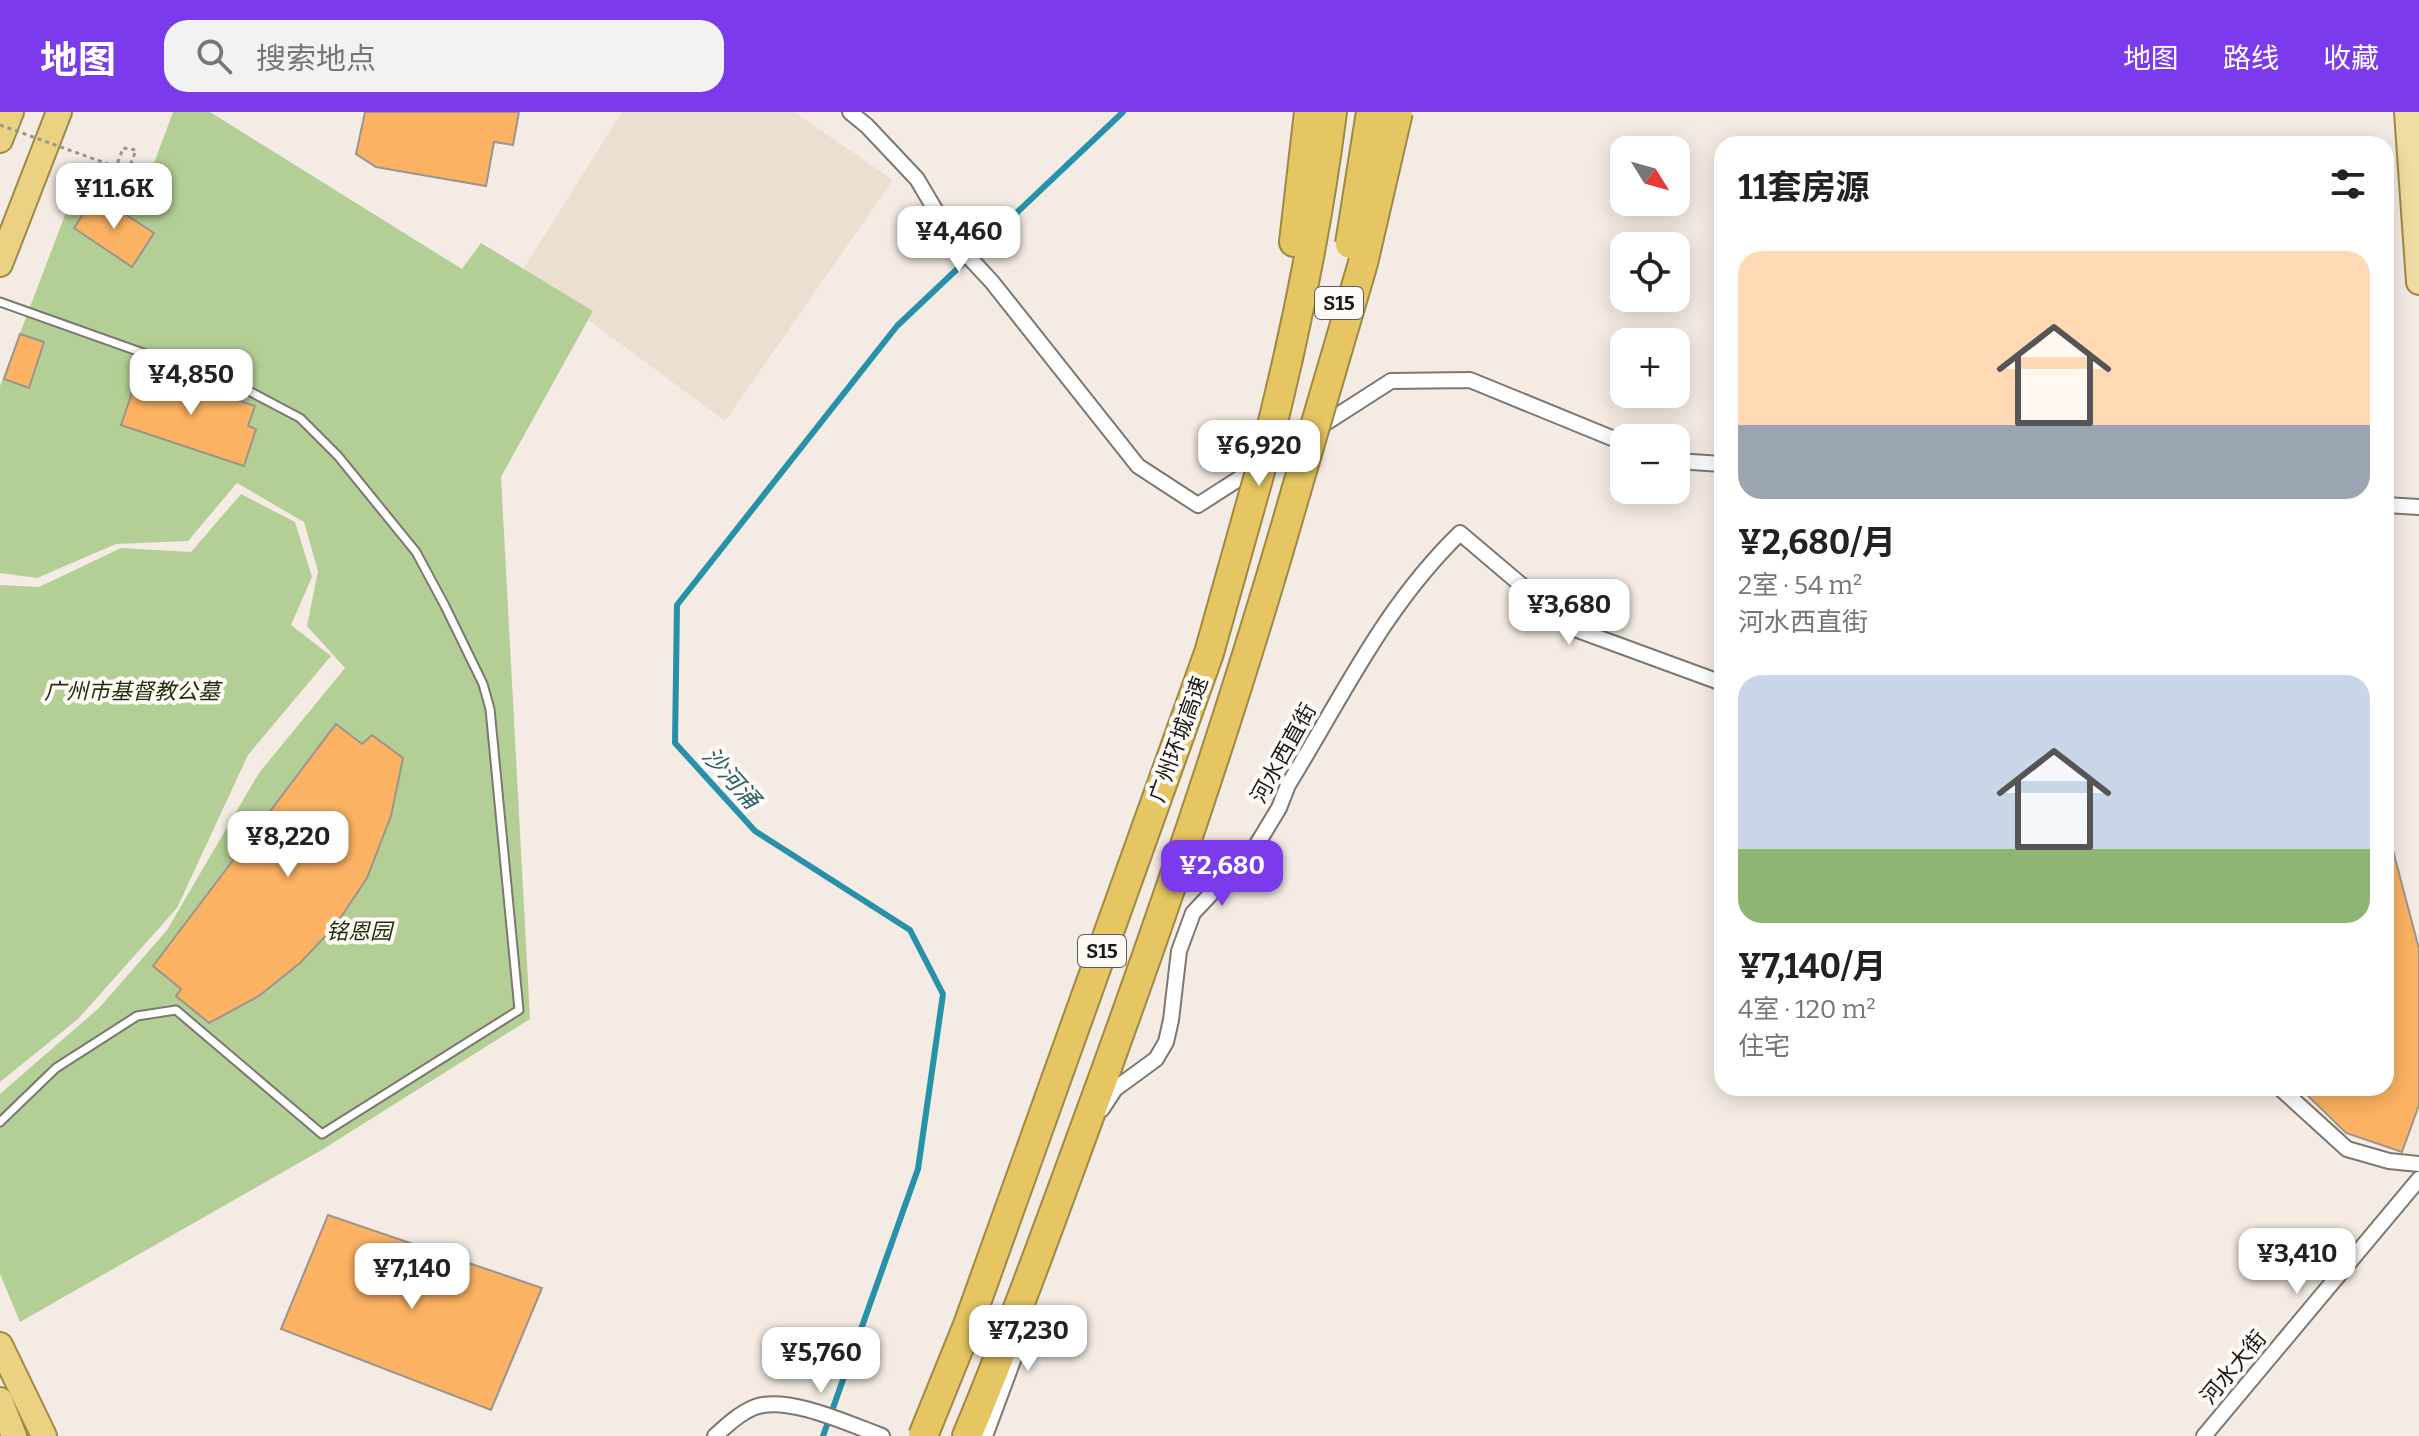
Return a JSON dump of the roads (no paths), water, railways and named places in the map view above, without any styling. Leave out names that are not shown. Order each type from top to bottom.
[{"type":"highway","points":[[0,140],[11,112]]},
{"type":"highway","points":[[0,264],[59,112]]},
{"type":"highway","points":[[1263,461],[1278,376],[1309,112]]},
{"type":"highway","name":"广州环城高速","points":[[923,1436],[968,1325],[1204,668],[1281,394],[1319,202],[1332,112]]},
{"type":"highway","name":"广州环城高速","points":[[967,1436],[1006,1344],[1130,1005],[1229,711],[1296,491],[1339,303],[1371,112]]},
{"type":"highway","points":[[1296,491],[1363,263],[1398,112]]},
{"type":"highway","points":[[0,1345],[44,1436]]},
{"type":"highway","points":[[0,1400],[14,1436]]},
{"type":"main road","points":[[2407,112],[2419,282]]},
{"type":"street","points":[[850,112],[917,179],[953,240],[992,282],[1138,466],[1198,505],[1391,381],[1470,380],[1610,437]]},
{"type":"street","points":[[1690,462],[1714,463]]},
{"type":"street","points":[[2394,505],[2419,507]]},
{"type":"street","name":"河水西直街","points":[[985,1436],[1091,1148],[1098,1116],[1115,1089],[1156,1059],[1166,1042],[1179,951],[1193,913],[1256,846],[1365,652],[1431,561],[1460,533],[1572,628],[1714,680]]},
{"type":"street","points":[[2289,1096],[2347,1149],[2389,1161],[2419,1164]]},
{"type":"street","name":"河水大街","points":[[2204,1436],[2419,1179]]},
{"type":"street","points":[[715,1436],[736,1417],[754,1407],[788,1404],[882,1436]]},
{"type":"lane","points":[[0,302],[247,390],[300,418],[338,456],[416,552],[483,684],[490,709],[519,1010],[322,1134],[176,1010],[137,1016],[83,1050],[56,1068],[0,1122]]},
{"type":"waterway","name":"沙河涌","points":[[823,1436],[918,1169],[943,994],[910,930],[755,831],[675,743],[677,605],[897,326],[1123,112]]},
{"type":"park label","name":"广州市基督教公墓","points":[[132,691]]},
{"type":"park label","name":"铭恩园","points":[[359,931]]}]
